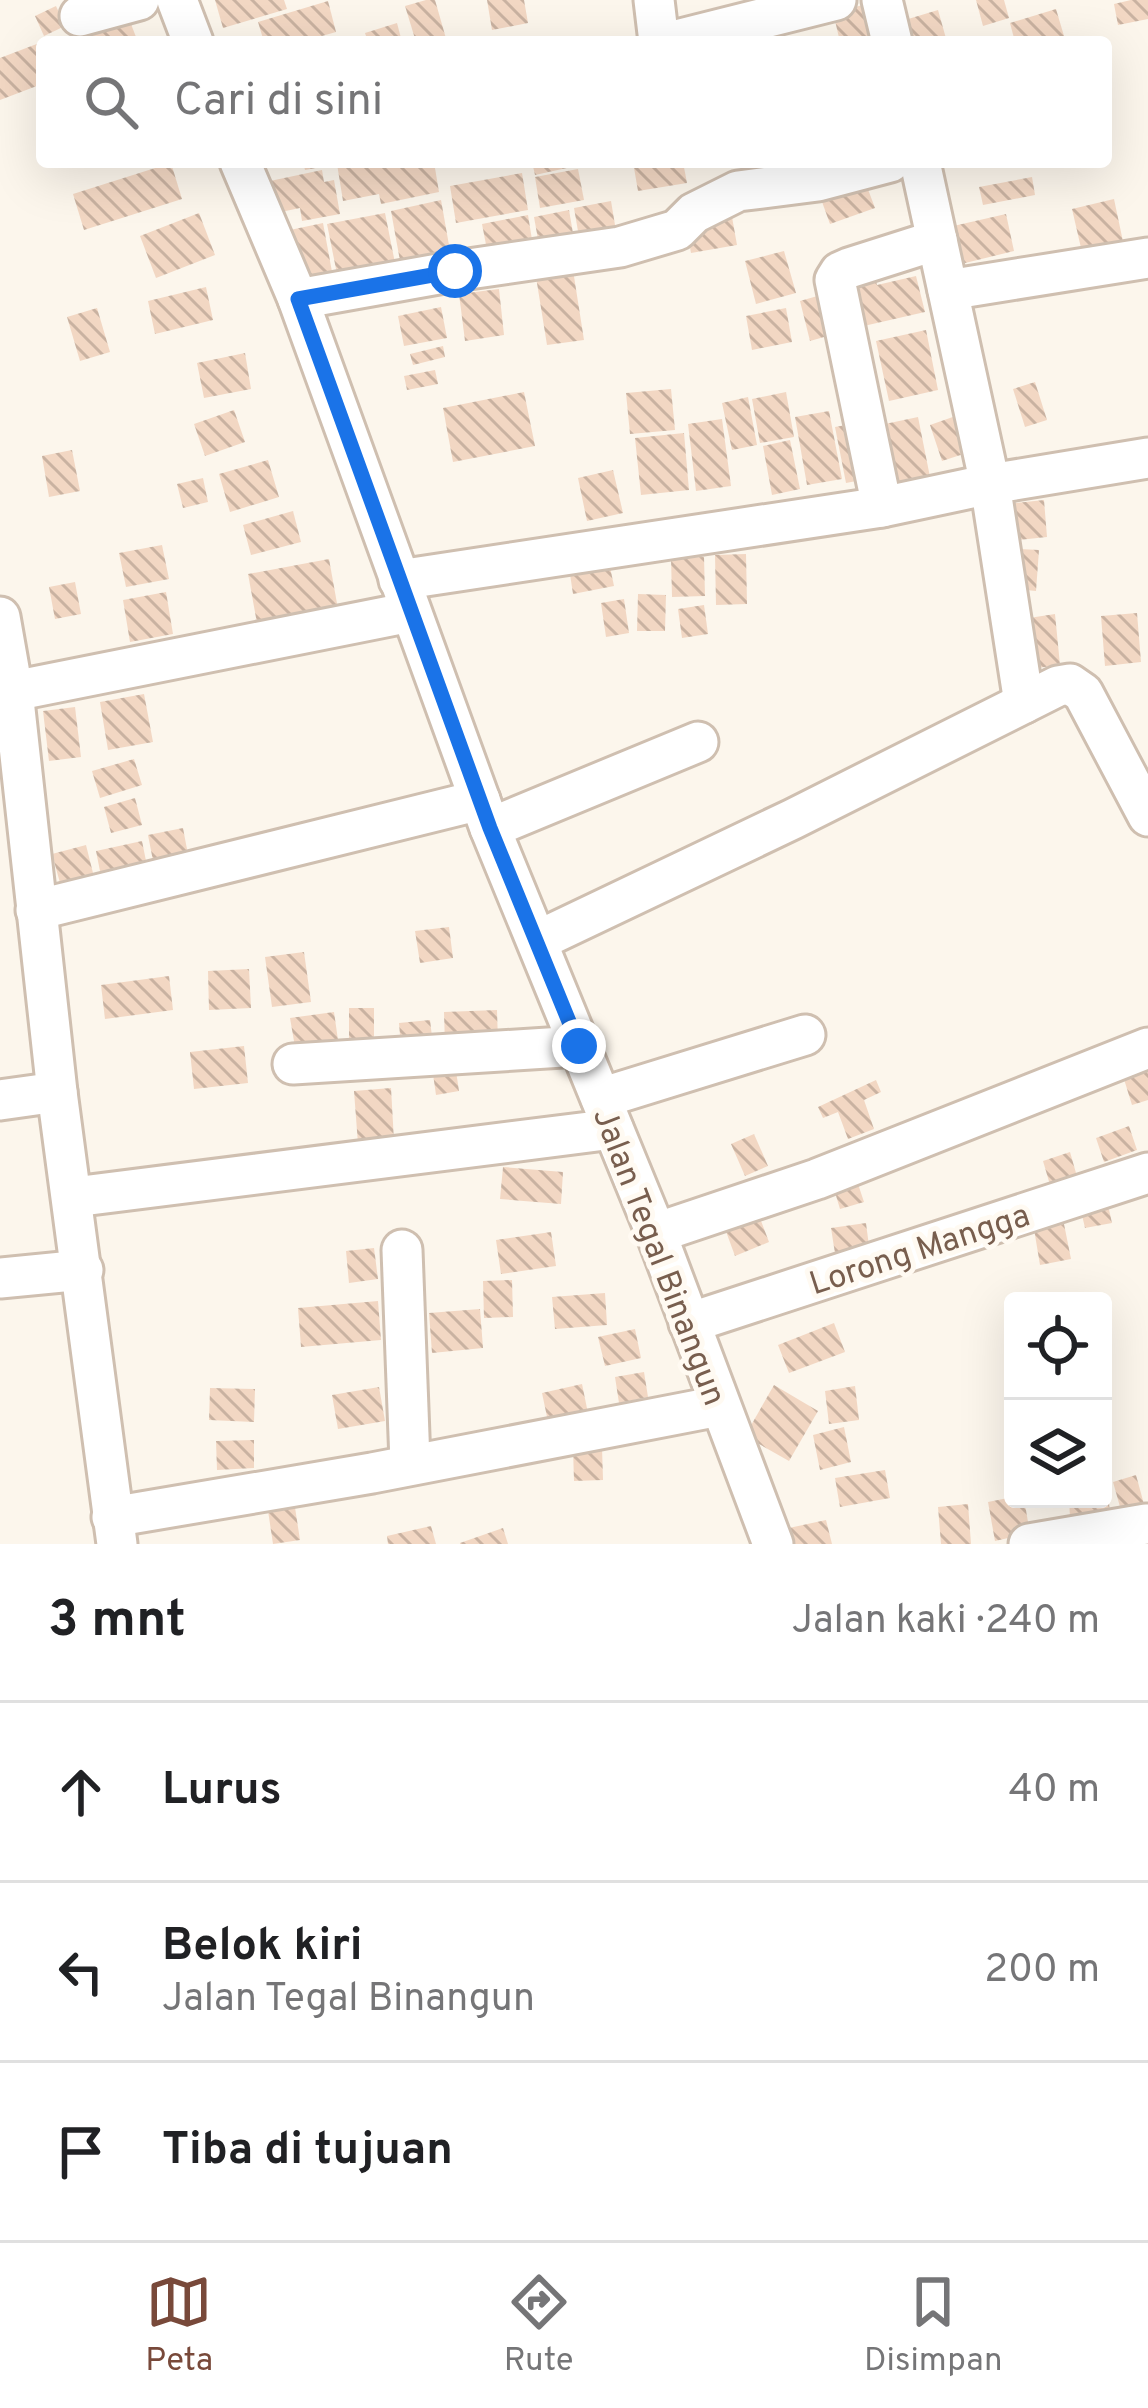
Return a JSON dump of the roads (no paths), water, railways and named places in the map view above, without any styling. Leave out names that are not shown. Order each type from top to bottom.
[{"type":"street","points":[[80,16],[139,0]]},
{"type":"street","points":[[177,0],[191,36]]},
{"type":"street","points":[[654,0],[658,36]]},
{"type":"street","points":[[693,36],[836,0]]},
{"type":"street","points":[[882,0],[891,36]]},
{"type":"street","name":"Jalan Tegal Binangun","points":[[243,168],[298,299],[485,814],[656,1233],[772,1544]]},
{"type":"street","points":[[298,299],[620,247],[676,230],[694,213],[738,191],[818,181],[867,168]]},
{"type":"street","points":[[921,168],[990,484],[1024,703]]},
{"type":"street","points":[[882,507],[835,280],[849,268],[937,240]]},
{"type":"street","points":[[948,290],[1148,258]]},
{"type":"street","points":[[13,691],[405,596],[1148,458]]},
{"type":"street","points":[[0,616],[13,691],[15,860],[36,910],[114,1531],[410,1462],[719,1406]]},
{"type":"street","points":[[537,941],[1058,686],[1070,684],[1083,693],[1148,816]]},
{"type":"street","points":[[36,910],[485,814],[698,742]]},
{"type":"street","points":[[74,1197],[607,1114],[805,1035]]},
{"type":"street","points":[[292,1064],[579,1046]]},
{"type":"street","points":[[656,1233],[817,1179],[1148,1048]]},
{"type":"street","points":[[0,1100],[57,1092]]},
{"type":"street","name":"Lorong Mangga","points":[[689,1323],[1148,1173]]},
{"type":"street","points":[[402,1250],[410,1462]]},
{"type":"street","points":[[0,1278],[83,1270]]},
{"type":"street","points":[[1029,1544],[1146,1524]]}]
